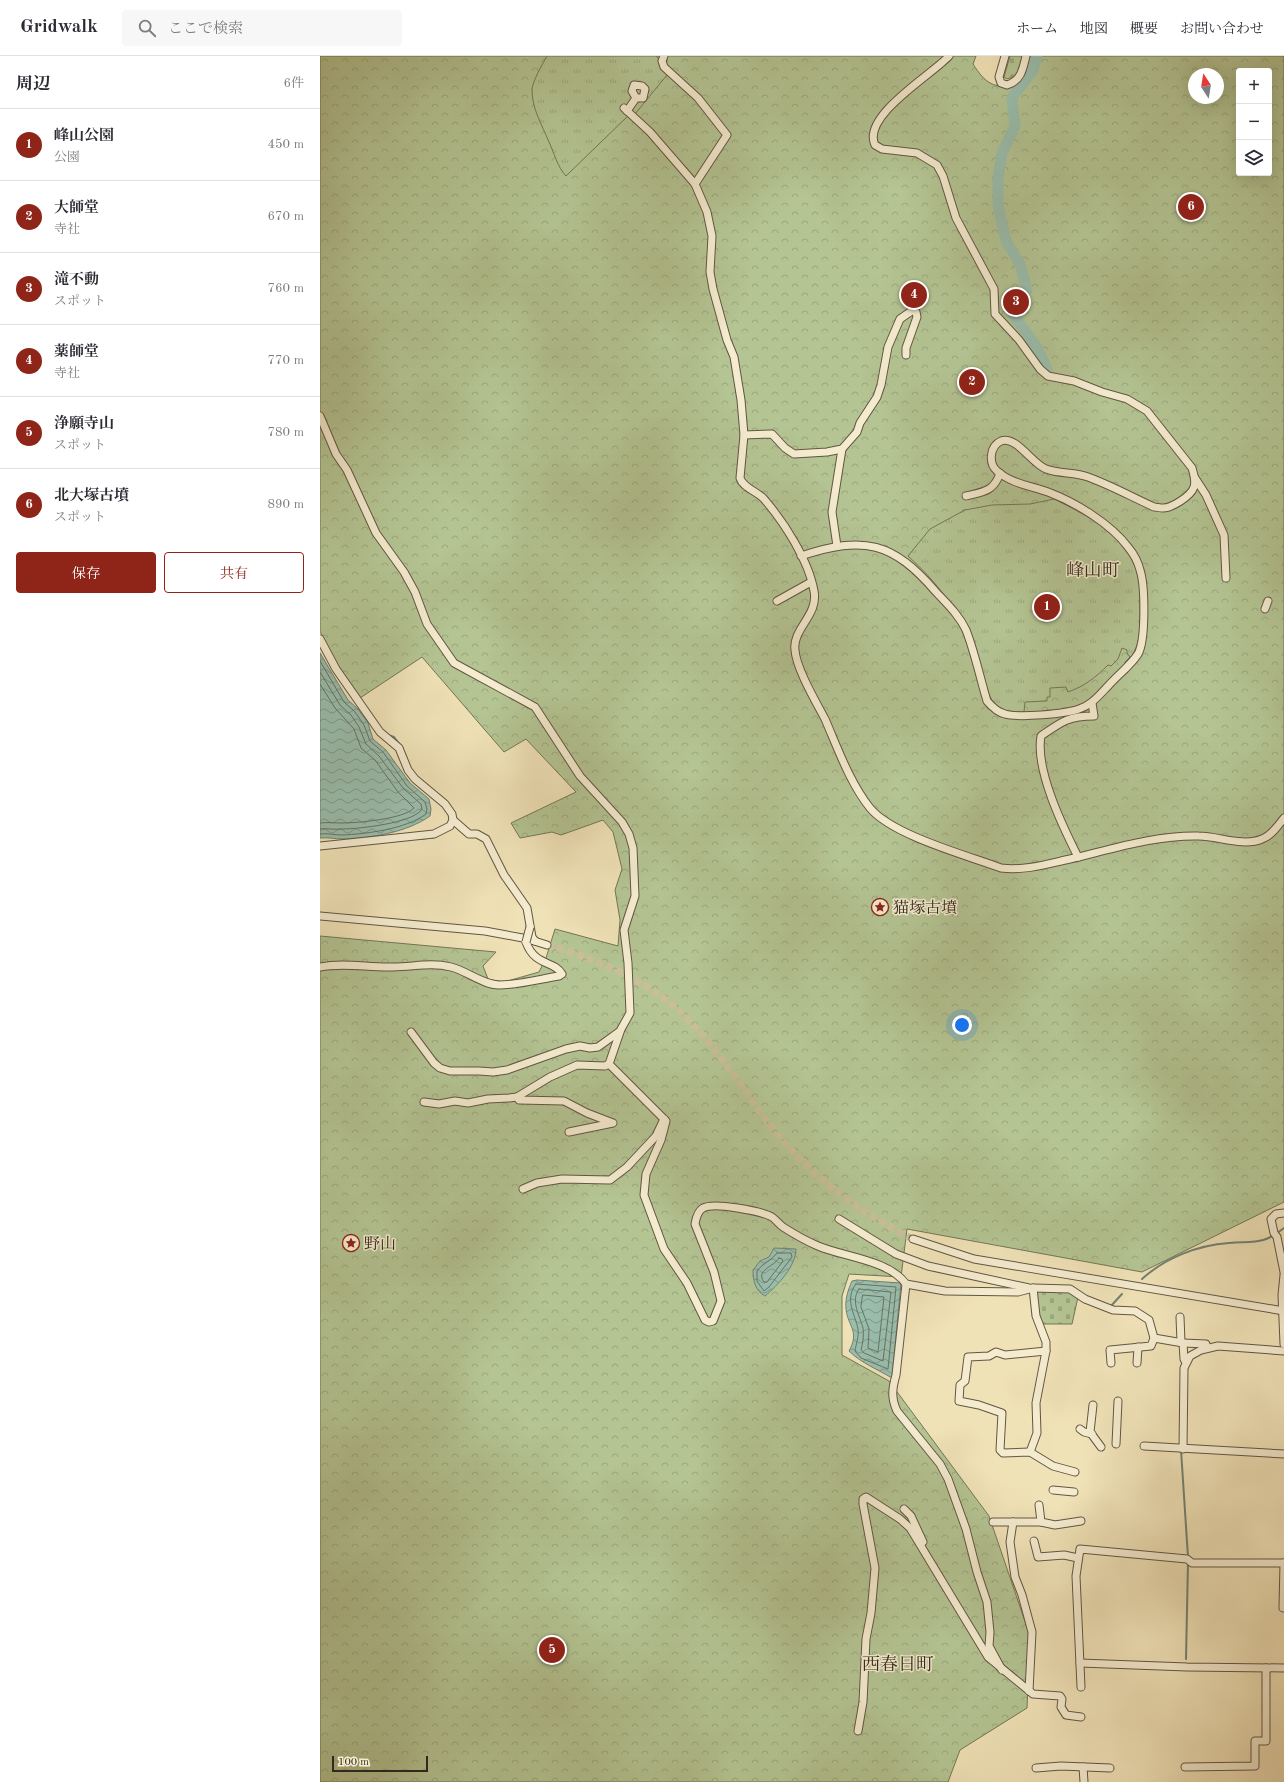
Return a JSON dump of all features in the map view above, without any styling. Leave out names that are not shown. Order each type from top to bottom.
[{"type":"street","points":[[664,56],[662,61],[664,67],[698,98],[727,135],[695,184]]},
{"type":"street","points":[[949,56],[893,103],[877,125],[872,135],[875,145],[882,149],[917,153],[937,165],[944,176],[959,223],[994,289],[995,314],[1019,340],[1040,369],[1048,376],[1074,381],[1138,404],[1147,411],[1192,468],[1195,478],[1206,495],[1224,535],[1226,578]]},
{"type":"street","points":[[1005,56],[999,77],[1001,83],[1007,85],[1018,79],[1024,68],[1026,56]]},
{"type":"street","points":[[636,98],[625,110],[650,132],[695,184],[707,212],[712,236],[710,272],[713,289],[727,340],[734,358],[742,400],[744,435],[740,478],[742,483],[764,498],[802,556],[814,591],[815,604],[798,636],[794,650],[801,669],[850,773],[870,808],[886,822],[905,833],[1001,868],[1014,870],[1174,837],[1200,836],[1250,842],[1262,839],[1272,832],[1284,818]]},
{"type":"street","points":[[837,546],[832,512],[842,449],[857,432],[860,423],[877,397],[881,385],[888,347],[900,319],[913,310],[918,317],[906,348],[906,355]]},
{"type":"street","points":[[320,416],[336,454],[347,470],[376,534],[404,572],[427,624],[454,663],[535,707],[580,776],[622,822],[629,834],[635,864],[635,896],[624,930],[628,963],[630,1013],[620,1031],[609,1064]]},
{"type":"street","points":[[744,435],[772,434],[785,448],[794,454],[827,452],[842,449]]},
{"type":"street","points":[[802,556],[837,546],[861,544],[877,547],[902,558],[919,572],[960,618],[966,631],[987,701],[995,710],[1004,714],[1017,716],[1073,711],[1092,703],[1138,654],[1141,646],[1144,623],[1140,570],[1128,547],[1114,532],[1099,520],[1050,493],[1007,479],[992,464],[992,451],[996,444],[1002,441],[1010,440],[1035,462],[1047,469],[1088,477],[1154,507],[1164,508],[1182,500],[1191,493],[1195,486],[1195,478]]},
{"type":"street","points":[[966,496],[993,487],[997,483],[1000,473]]},
{"type":"street","points":[[776,601],[811,582]]},
{"type":"street","points":[[1265,609],[1268,601]]},
{"type":"street","points":[[320,640],[336,669],[376,728],[399,748],[408,770],[415,779],[445,804],[452,814],[453,820],[450,826],[434,834],[320,846]]},
{"type":"street","points":[[1078,857],[1064,830],[1044,771],[1039,746],[1041,736],[1064,721],[1078,716],[1094,716],[1092,703]]},
{"type":"street","points":[[320,967],[353,965],[393,968],[434,964],[452,967],[471,973],[488,984],[499,985],[559,976],[562,974],[559,969],[538,960],[526,942],[530,927],[530,919],[523,900],[504,874],[486,839],[477,834],[469,834],[453,820]]},
{"type":"street","points":[[320,916],[485,931],[535,941],[547,945]]},
{"type":"street","points":[[530,927],[535,941]]},
{"type":"street","points":[[411,1032],[434,1063],[440,1068],[450,1071],[479,1070],[493,1072],[507,1070],[566,1049],[580,1046],[590,1048],[598,1047],[620,1031]]},
{"type":"street","points":[[424,1102],[439,1104],[455,1101],[468,1103],[488,1099],[517,1097],[550,1077],[577,1066],[605,1066],[609,1064]]},
{"type":"street","points":[[609,1064],[666,1121],[665,1130],[646,1174],[644,1195],[664,1249],[687,1283],[705,1320],[709,1322],[713,1320],[721,1301],[714,1272],[695,1224],[699,1213],[702,1209],[707,1207],[729,1208],[761,1213],[772,1217],[782,1226],[819,1247],[854,1257],[899,1276],[906,1284],[944,1291],[1018,1292],[1031,1288]]},
{"type":"street","points":[[517,1097],[519,1100],[525,1101],[564,1101],[587,1113],[612,1123],[570,1132]]},
{"type":"street","points":[[523,1189],[537,1183],[562,1179],[610,1180],[627,1168],[656,1136],[664,1119]]},
{"type":"street","points":[[1284,1213],[1276,1214],[1271,1219],[1274,1234],[1277,1237],[1284,1272]]},
{"type":"street","points":[[839,1219],[884,1248],[928,1266],[1031,1288],[1066,1288],[1085,1299],[1113,1310],[1134,1312],[1149,1320],[1154,1338],[1151,1346],[1110,1350],[1111,1362]]},
{"type":"street","points":[[913,1239],[974,1259],[1283,1311]]},
{"type":"street","points":[[1284,1276],[1282,1295],[1284,1344]]},
{"type":"street","points":[[906,1284],[896,1375],[892,1390],[893,1401],[897,1411],[940,1464],[948,1480],[966,1529],[977,1572],[987,1602],[990,1646],[1002,1670]]},
{"type":"street","points":[[1030,1452],[1037,1433],[1036,1402],[1046,1351],[1046,1342],[1036,1316],[1031,1288]]},
{"type":"street","points":[[1180,1317],[1185,1361],[1183,1449]]},
{"type":"street","points":[[1154,1338],[1206,1346],[1284,1351]]},
{"type":"street","points":[[1185,1361],[1206,1346]]},
{"type":"street","points":[[1137,1363],[1138,1347]]},
{"type":"street","points":[[1046,1351],[1005,1355],[996,1352],[989,1356],[968,1357],[964,1381],[960,1385],[959,1401],[979,1405],[1002,1413],[1000,1450],[1003,1453],[1030,1452],[1053,1466],[1075,1472]]},
{"type":"street","points":[[1116,1444],[1118,1401]]},
{"type":"street","points":[[1093,1405],[1090,1432],[1101,1447]]},
{"type":"street","points":[[1080,1429],[1084,1432],[1092,1434]]},
{"type":"street","points":[[1144,1446],[1284,1454]]},
{"type":"street","points":[[1053,1490],[1074,1492]]},
{"type":"street","points":[[858,1731],[864,1695],[866,1639],[871,1613],[875,1568],[863,1499],[866,1497],[900,1519],[910,1528],[929,1558]]},
{"type":"street","points":[[1039,1505],[1041,1522]]},
{"type":"street","points":[[904,1509],[911,1516],[929,1558],[942,1583],[965,1617],[983,1651],[1002,1670],[1019,1681],[1033,1694],[1060,1696],[1062,1698],[1062,1707],[1066,1715],[1081,1717]]},
{"type":"street","points":[[993,1522],[1041,1522],[1055,1525],[1081,1521]]},
{"type":"street","points":[[1013,1522],[1010,1542],[1015,1577],[1022,1595],[1032,1632],[1029,1691]]},
{"type":"street","points":[[1034,1540],[1038,1557],[1064,1555],[1078,1558]]},
{"type":"street","points":[[1081,1687],[1076,1576],[1080,1549],[1187,1559],[1192,1563],[1284,1563],[1283,1608]]},
{"type":"street","points":[[1080,1663],[1284,1668]]},
{"type":"street","points":[[1185,1767],[1255,1766],[1255,1741],[1266,1741],[1266,1668]]},
{"type":"street","points":[[1083,1766],[1084,1782]]},
{"type":"street","points":[[1036,1768],[1083,1766],[1110,1768]]},
{"type":"green space","points":[[320,56],[976,56],[973,64],[977,71],[986,80],[996,85],[1009,86],[1017,84],[1030,56],[1284,56],[1284,1202],[1142,1272],[907,1229],[901,1277],[849,1274],[842,1296],[842,1355],[889,1381],[989,1516],[1030,1636],[1027,1708],[960,1750],[948,1782],[320,1782],[320,936],[496,952],[483,966],[488,979],[504,982],[539,972],[546,958],[555,929],[618,946],[620,920],[615,890],[622,869],[613,832],[603,820],[561,835],[552,832],[520,838],[511,823],[576,792],[526,739],[504,752],[422,657],[360,698],[333,658],[320,631]]},
{"type":"green space","points":[[547,56],[656,56],[659,59],[661,69],[667,75],[635,114],[632,112],[566,176],[558,164],[532,97],[532,87]]},
{"type":"green space","points":[[1010,56],[1024,56],[1021,68],[1017,74],[1007,79],[1004,77]]},
{"type":"green space","points":[[1054,499],[1103,527],[1124,546],[1132,558],[1137,571],[1140,587],[1140,622],[1138,641],[1134,653],[1125,665],[1125,662],[1130,657],[1127,650],[1122,648],[1118,659],[1111,666],[1108,665],[1085,684],[1068,692],[1066,687],[1050,688],[1050,697],[1047,697],[1047,701],[1025,702],[1024,712],[1009,712],[1002,710],[992,701],[986,687],[974,647],[954,609],[928,576],[908,556],[930,529],[965,510],[992,505],[1030,504]]},
{"type":"green space","points":[[1038,1289],[1068,1290],[1078,1297],[1072,1324],[1041,1324],[1036,1294]]},
{"type":"water","points":[[320,653],[348,700],[358,709],[368,723],[373,739],[386,750],[410,783],[429,799],[431,809],[430,816],[410,827],[388,834],[342,839],[320,838]]},
{"type":"water","points":[[774,1248],[796,1249],[790,1268],[765,1296],[755,1285],[753,1270],[760,1261],[769,1257]]},
{"type":"water","points":[[857,1280],[901,1283],[892,1378],[864,1362],[849,1351],[852,1344],[853,1334],[847,1315],[846,1302],[852,1281]]},
{"type":"waterway","points":[[1027,290],[1020,264],[1006,241],[998,205],[998,178],[1002,153],[1015,126],[1012,98],[1033,70],[1037,56]]},
{"type":"waterway","points":[[1010,310],[1038,349],[1047,369]]},
{"type":"waterway","points":[[388,735],[394,737],[401,746]]},
{"type":"waterway","points":[[420,839],[436,837]]},
{"type":"waterway","points":[[1142,1279],[1161,1265],[1182,1254],[1217,1244],[1264,1240],[1284,1228]]},
{"type":"waterway","points":[[1110,1307],[1122,1294]]},
{"type":"waterway","points":[[1181,1450],[1188,1557]]},
{"type":"waterway","points":[[1186,1659],[1188,1562]]},
{"type":"tunnel","points":[[547,945],[582,956],[617,970],[665,999],[692,1024],[716,1051],[759,1111],[800,1160],[853,1204],[913,1239]]},
{"type":"place","name":"北大塚古墳","points":[[1191,207]]},
{"type":"place","name":"薬師堂","points":[[914,295]]},
{"type":"place","name":"滝不動","points":[[1016,302]]},
{"type":"place","name":"大師堂","points":[[972,382]]},
{"type":"place","name":"峰山公園","points":[[1047,607]]},
{"type":"place","name":"猫塚古墳","points":[[880,907]]},
{"type":"place","name":"野山","points":[[351,1243]]},
{"type":"place","name":"浄願寺山","points":[[552,1650]]},
{"type":"district","name":"峰山町","points":[[1093,570]]},
{"type":"district","name":"西春日町","points":[[898,1664]]}]
